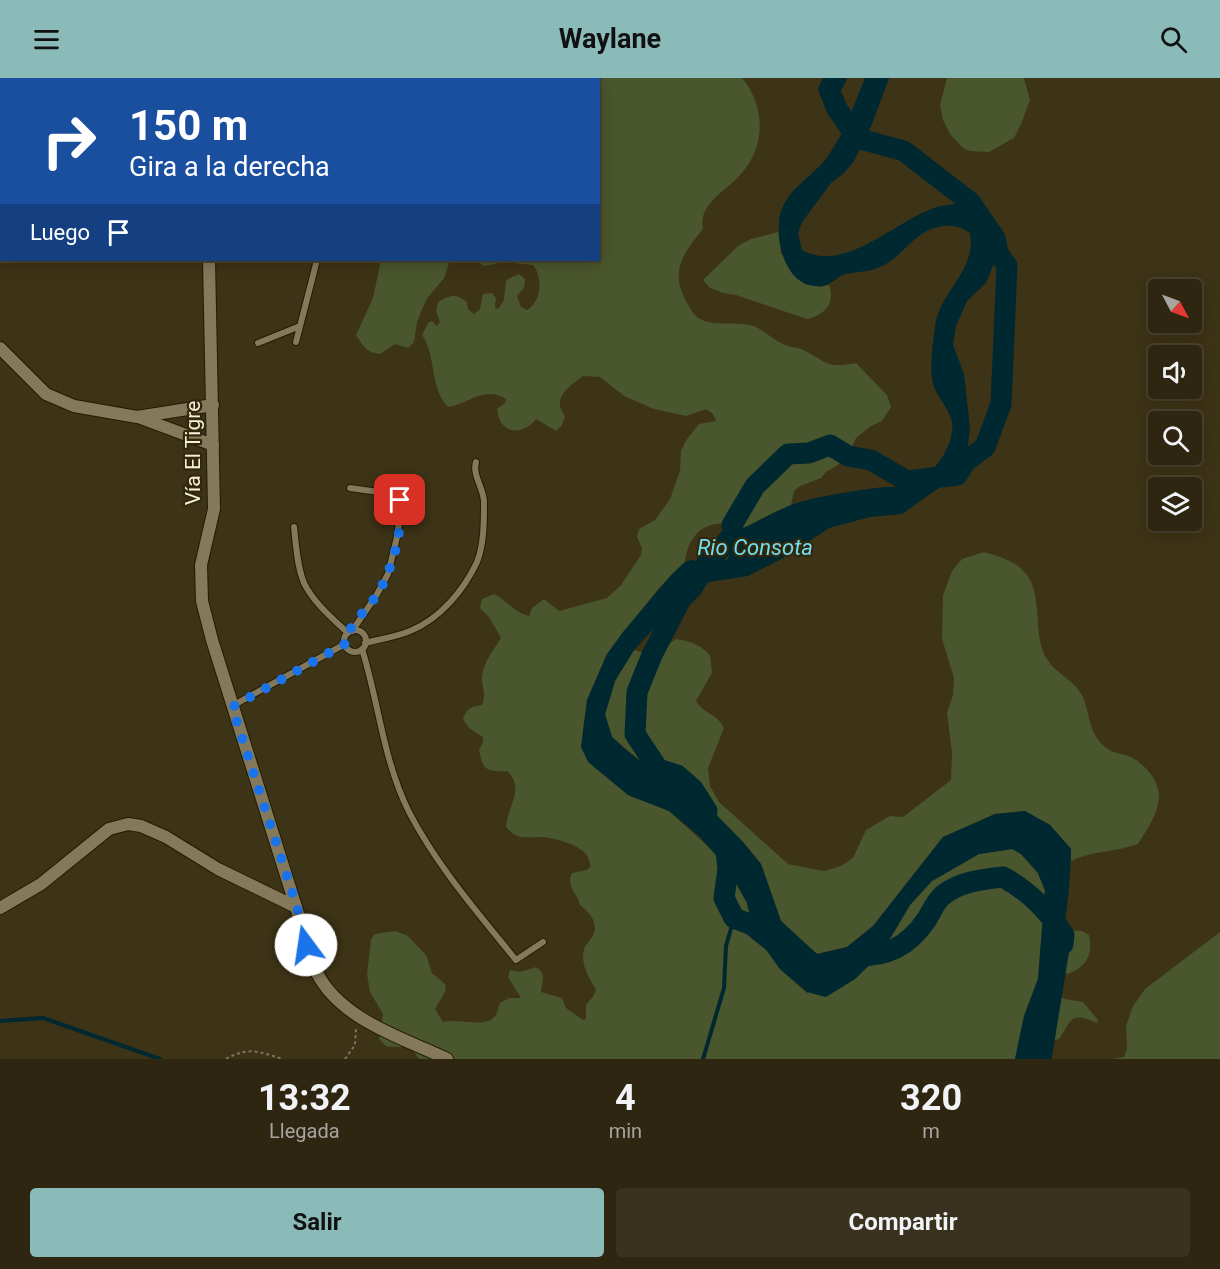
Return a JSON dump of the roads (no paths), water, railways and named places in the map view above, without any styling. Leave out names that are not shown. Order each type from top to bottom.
[{"type":"street","name":"Vía El Tigre","points":[[209,261],[214,509],[201,565],[202,601],[232,707],[297,907],[306,945],[318,974],[332,996],[355,1014],[447,1059]]},
{"type":"street","points":[[0,348],[46,394],[74,406],[136,417],[213,445]]},
{"type":"street","points":[[136,417],[213,405]]},
{"type":"street","points":[[0,908],[41,884],[110,830],[128,824],[141,826],[166,837],[218,869],[297,907]]},
{"type":"lane","points":[[296,342],[317,261]]},
{"type":"lane","points":[[258,343],[300,326]]},
{"type":"lane","points":[[345,644],[351,651],[411,631],[428,621],[462,589],[477,560],[483,536],[484,500],[474,468],[476,462]]},
{"type":"lane","points":[[393,495],[396,482]]},
{"type":"lane","points":[[232,707],[345,644],[350,632],[376,596],[392,560],[401,509],[400,500],[393,495],[350,488]]},
{"type":"lane","points":[[294,527],[304,584],[350,632],[362,632],[384,742],[409,811],[450,878],[516,960],[543,942]]},
{"type":"water","name":"Rio Consota","points":[[865,78],[889,78],[872,124],[854,161],[831,183],[802,222],[798,233],[802,250],[818,256],[852,251],[919,215],[943,206],[970,202],[986,218],[995,238],[998,253],[986,283],[967,301],[956,326],[953,345],[964,374],[970,428],[966,461],[957,475],[902,514],[870,517],[829,528],[787,556],[748,576],[709,582],[692,588],[634,650],[615,681],[605,714],[612,737],[639,760],[677,775],[743,842],[761,864],[781,921],[817,954],[847,947],[873,926],[943,837],[995,814],[1025,811],[1050,825],[1071,849],[1070,876],[1056,981],[1041,1059],[1015,1059],[1024,1016],[1038,979],[1045,891],[1038,873],[1021,854],[1012,849],[979,854],[932,881],[910,905],[881,954],[855,979],[826,997],[807,992],[780,969],[761,943],[752,925],[747,903],[728,869],[699,836],[669,811],[628,795],[588,762],[581,747],[587,700],[607,654],[671,575],[685,562],[692,560],[707,563],[727,560],[737,531],[791,505],[811,499],[879,487],[900,487],[921,479],[941,459],[950,441],[951,417],[933,385],[931,367],[933,346],[938,315],[968,259],[971,247],[970,233],[951,226],[931,229],[920,235],[884,265],[843,275],[822,286],[811,286],[801,282],[793,275],[787,266],[780,245],[779,224],[785,203],[790,194],[821,164],[834,147]]},
{"type":"waterway","points":[[707,811],[693,789],[677,775],[658,769],[635,734],[637,692],[652,655],[681,599],[692,588],[707,563],[734,534],[732,525],[755,486],[788,454],[809,453],[830,445],[848,456],[871,460],[907,481],[957,475],[966,461],[985,447],[1001,404],[1007,266],[998,253],[995,238],[970,202],[904,151],[864,140],[849,126],[837,109],[829,89],[836,78]]},
{"type":"waterway","points":[[725,843],[728,869],[724,898],[734,918],[752,925],[773,942]]},
{"type":"waterway","points":[[853,956],[876,955],[904,943],[920,929],[942,896],[955,887],[1003,877],[1037,902],[1064,935],[1063,944],[1059,948],[1041,1059]]},
{"type":"waterway","points":[[703,1059],[724,988],[726,946],[734,918]]},
{"type":"waterway","points":[[0,1021],[43,1018],[160,1059]]}]
